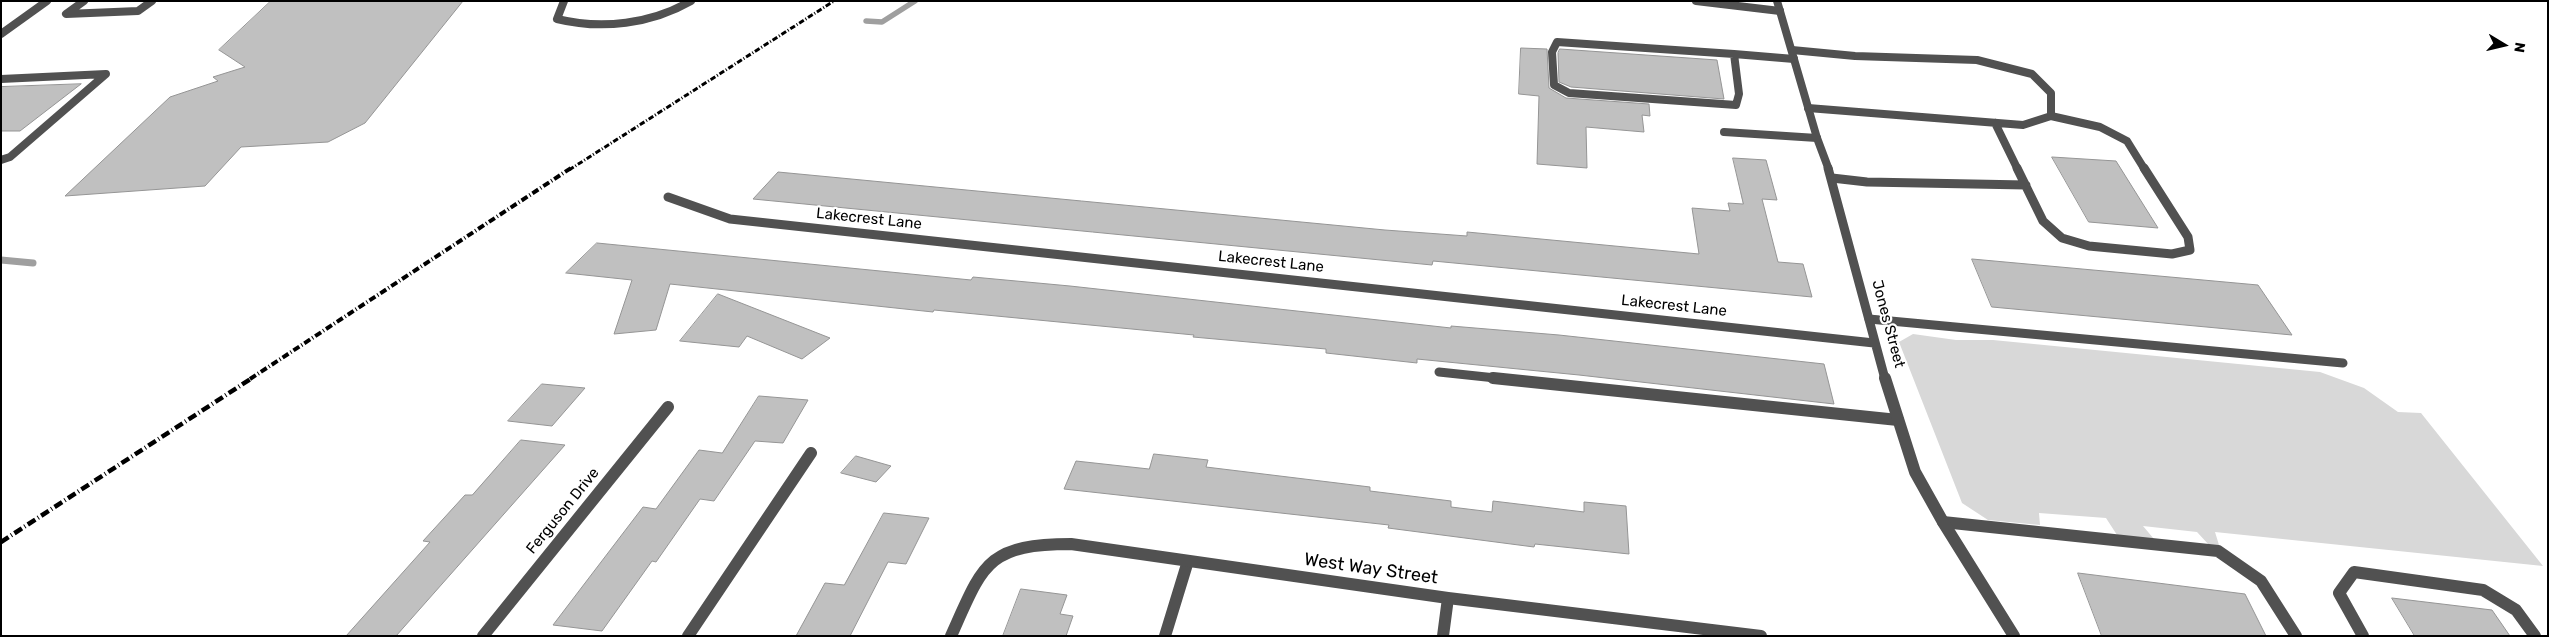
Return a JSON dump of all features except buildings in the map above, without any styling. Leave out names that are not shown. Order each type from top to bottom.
[{"type":"street","points":[[1,34],[47,1]]},
{"type":"street","points":[[84,1],[66,14],[138,11],[152,1]]},
{"type":"street","points":[[564,1],[560,7],[557,19],[575,24],[640,20],[663,15],[691,1]]},
{"type":"street","points":[[1696,1],[1779,6]]},
{"type":"street","name":"Jones Street","points":[[1779,6],[1817,138],[1832,178],[1874,342],[1915,472],[1943,522],[2014,636]]},
{"type":"street","points":[[1734,54],[1739,94],[1736,105],[1569,93],[1554,85],[1552,52],[1557,42],[1734,54],[1977,60],[2032,74],[2051,93],[2050,116]]},
{"type":"street","points":[[1,79],[106,74],[10,157],[1,160]]},
{"type":"street","points":[[1808,108],[2023,125],[2050,116],[2100,127],[2127,141],[2188,236],[2190,250],[2172,254],[2089,246],[2062,238],[2043,221],[1995,123]]},
{"type":"street","points":[[1724,132],[1817,138]]},
{"type":"street","points":[[1832,178],[1868,182],[2026,185]]},
{"type":"street","name":"Lakecrest Lane","points":[[668,197],[730,219],[1874,342]]},
{"type":"street","points":[[1868,319],[2343,364]]},
{"type":"street","points":[[1439,372],[1898,420]]},
{"type":"street","name":"Ferguson Drive","points":[[483,636],[668,407]]},
{"type":"street","points":[[688,636],[811,453]]},
{"type":"street","points":[[1943,522],[2218,551],[2261,581],[2296,636]]},
{"type":"street","name":"West Way Street","points":[[951,636],[983,570],[1000,555],[1035,543],[1071,544],[1689,631],[1761,636]]},
{"type":"street","points":[[1166,636],[1188,561]]},
{"type":"street","points":[[2363,636],[2339,593],[2354,572],[2483,590],[2516,610],[2535,636]]},
{"type":"street","points":[[1443,636],[1448,598]]},
{"type":"shaded area","points":[[1913,334],[1956,340],[1993,340],[2320,372],[2364,388],[2398,412],[2421,413],[2543,566],[2215,532],[2219,545],[2209,545],[2197,532],[2143,526],[2154,539],[2117,535],[2106,518],[2039,513],[2040,525],[1988,520],[1962,503],[1899,342]]},
{"type":"waterway","points":[[866,21],[882,22],[915,1]]},
{"type":"waterway","points":[[1,260],[33,263]]},
{"type":"railway","points":[[569,170],[834,1]]},
{"type":"railway","points":[[250,379],[571,168]]},
{"type":"railway","points":[[1,542],[252,378]]}]
